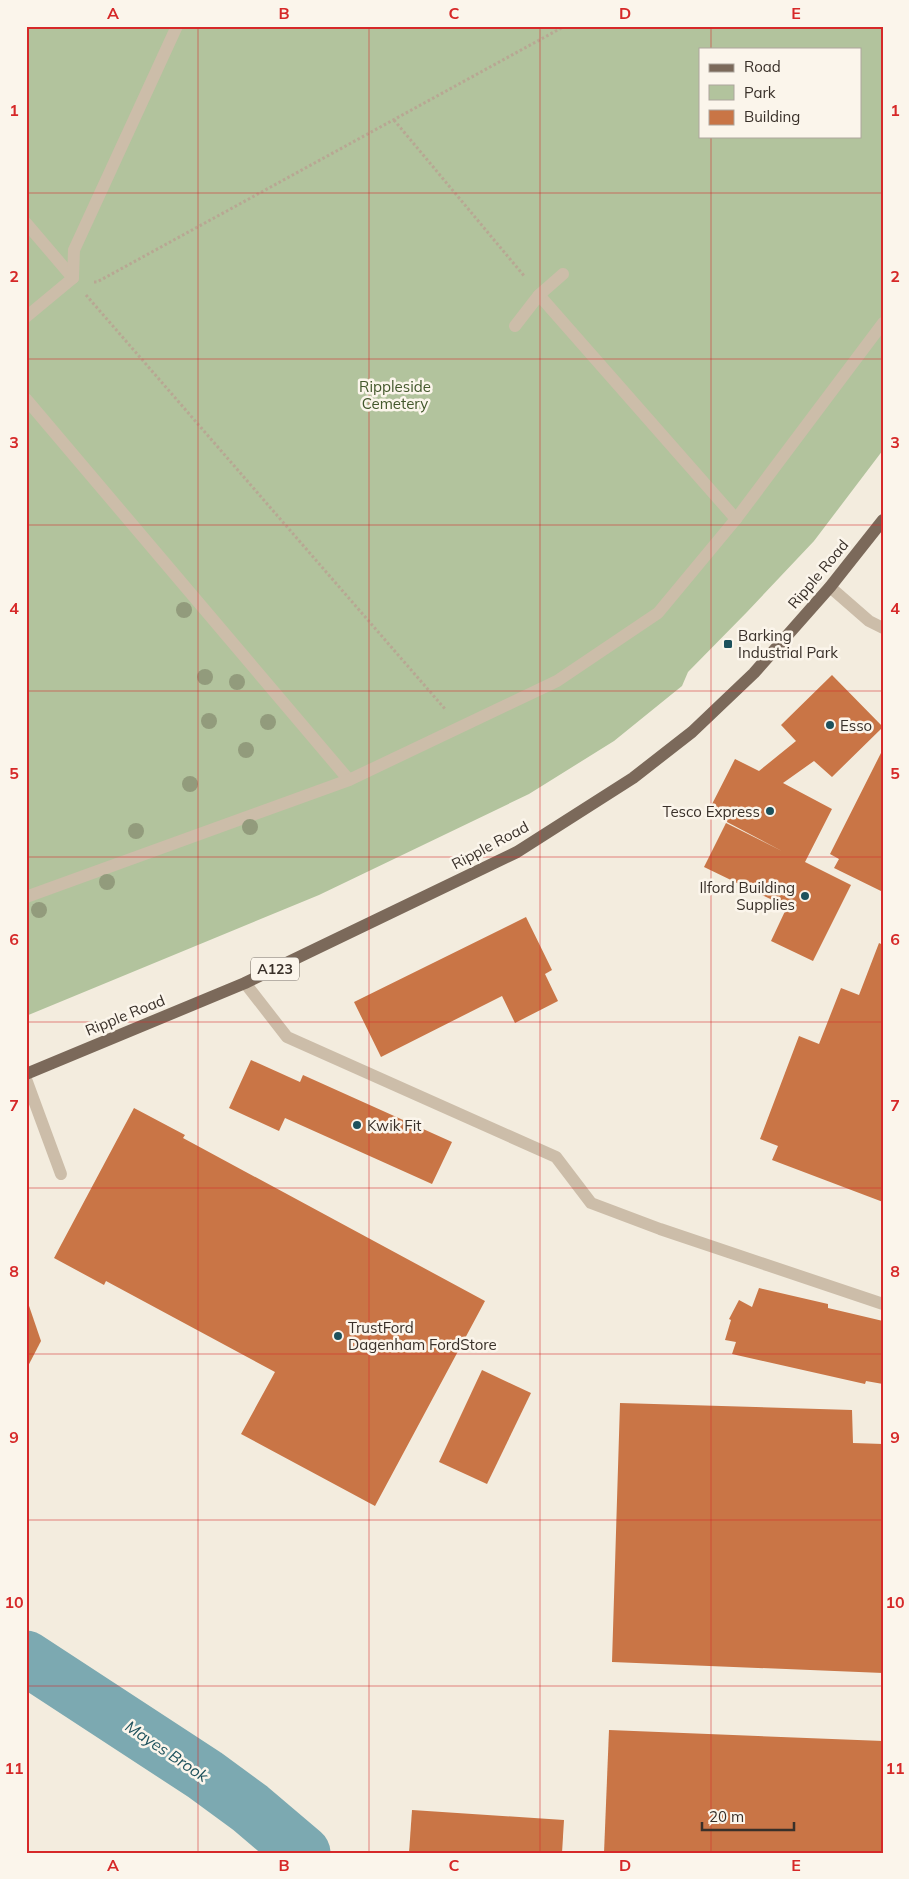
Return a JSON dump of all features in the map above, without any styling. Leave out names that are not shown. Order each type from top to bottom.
[{"type":"main road","name":"Ripple Road","points":[[26,1074],[245,983],[517,852],[634,778],[692,732],[754,673],[830,587],[883,520]]},
{"type":"street","points":[[26,317],[73,278],[74,250],[177,26]]},
{"type":"street","points":[[26,223],[73,278]]},
{"type":"street","points":[[515,326],[539,295],[563,274]]},
{"type":"street","points":[[539,295],[736,519]]},
{"type":"street","points":[[26,897],[349,780],[557,681],[658,613],[736,519],[883,323]]},
{"type":"street","points":[[26,399],[349,780]]},
{"type":"street","points":[[830,587],[870,621],[883,628]]},
{"type":"street","points":[[245,983],[287,1037],[556,1158],[591,1203],[660,1229],[883,1304]]},
{"type":"street","points":[[26,1079],[60,1174]]},
{"type":"path","points":[[73,278],[97,282],[565,26]]},
{"type":"path","points":[[394,120],[539,295]]},
{"type":"path","points":[[73,278],[94,306],[461,727]]},
{"type":"green space","name":"Rippleside Cemetery","points":[[26,26],[883,26],[883,450],[814,541],[688,672],[682,686],[614,741],[529,794],[319,895],[26,1016]]},
{"type":"building","points":[[832,675],[883,727],[832,777],[814,761],[783,783],[832,809],[805,862],[851,885],[813,961],[771,941],[787,907],[704,867],[726,823],[782,851],[708,812],[735,759],[759,771],[796,741],[781,725]]},
{"type":"building","points":[[883,749],[883,892],[834,868],[839,859],[830,854]]},
{"type":"building","points":[[526,917],[552,970],[545,974],[558,1001],[515,1023],[502,996],[381,1057],[354,1002]]},
{"type":"building","points":[[879,943],[883,945],[883,1202],[772,1160],[778,1146],[760,1139],[799,1036],[819,1044],[841,988],[859,995]]},
{"type":"building","name":"Kwik Fit","points":[[251,1060],[300,1082],[303,1075],[452,1142],[432,1184],[285,1118],[279,1131],[229,1108]]},
{"type":"building","name":"TrustFord Dagenham FordStore","points":[[134,1108],[185,1135],[183,1138],[485,1301],[375,1506],[241,1434],[275,1372],[106,1281],[104,1285],[54,1258]]},
{"type":"building","points":[[759,1288],[828,1304],[828,1308],[883,1321],[883,1384],[866,1381],[865,1384],[732,1354],[736,1342],[725,1340],[731,1320],[729,1319],[739,1300],[752,1307]]},
{"type":"building","points":[[26,1297],[41,1341],[26,1370]]},
{"type":"building","points":[[482,1370],[531,1393],[487,1484],[439,1462]]},
{"type":"building","points":[[620,1403],[852,1410],[853,1443],[883,1444],[883,1673],[612,1662]]},
{"type":"building","points":[[609,1730],[883,1741],[883,1853],[604,1853]]},
{"type":"building","points":[[412,1810],[564,1820],[562,1853],[409,1853]]},
{"type":"waterway","name":"Mayes Brook","points":[[26,1658],[205,1775],[250,1808],[303,1853]]},
{"type":"place","name":"Barking Industrial Park","points":[[728,644]]},
{"type":"place","name":"Esso","points":[[830,725]]},
{"type":"place","name":"Tesco Express","points":[[770,811]]},
{"type":"place","name":"Ilford Building Supplies","points":[[805,896]]},
{"type":"place","name":"Kwik Fit","points":[[357,1125]]},
{"type":"place","name":"TrustFord Dagenham FordStore","points":[[338,1336]]}]
